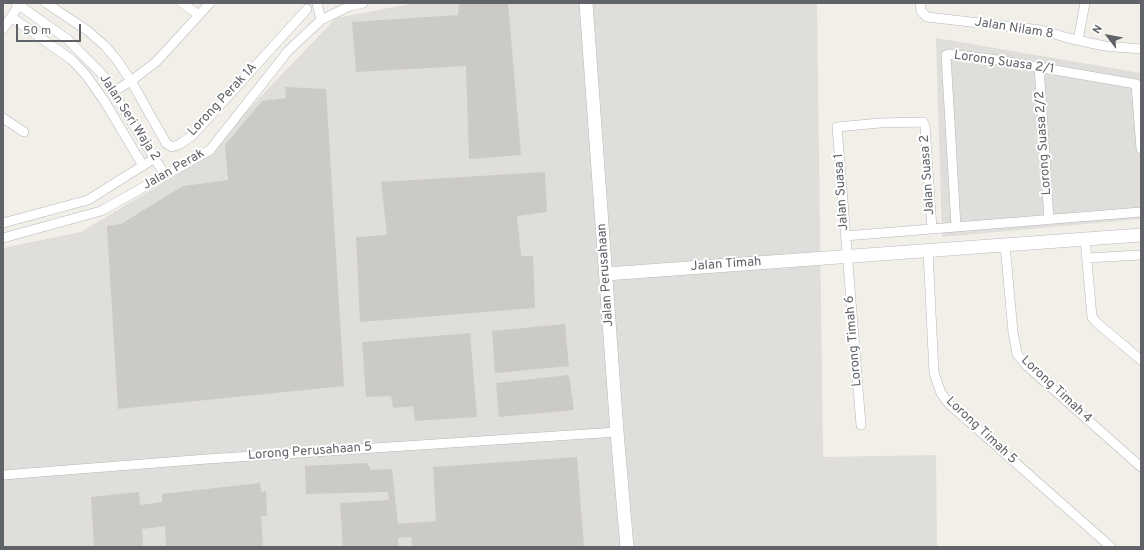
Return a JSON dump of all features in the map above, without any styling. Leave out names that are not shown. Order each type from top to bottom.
[{"type":"main road","name":"Jalan Perusahaan","points":[[586,3],[617,432],[627,547]]},
{"type":"main road","name":"Jalan Timah","points":[[606,274],[1141,235]]},
{"type":"street","points":[[46,3],[88,31],[105,46],[117,60],[131,81]]},
{"type":"street","points":[[182,3],[199,15]]},
{"type":"street","points":[[113,92],[131,81],[156,62],[210,3]]},
{"type":"street","points":[[317,3],[321,20]]},
{"type":"street","name":"Jalan Perak","points":[[3,238],[101,211],[210,150],[288,51],[321,20],[350,6],[363,3]]},
{"type":"street","name":"Jalan Nilam 8","points":[[920,3],[921,11],[927,17],[1041,30],[1104,46],[1141,49]]},
{"type":"street","points":[[1078,40],[1085,3]]},
{"type":"street","points":[[17,4],[6,21],[72,60],[86,75],[105,102],[143,166]]},
{"type":"street","name":"Jalan Seri Waja 2","points":[[17,4],[67,38],[102,74],[165,175]]},
{"type":"street","name":"Lorong Perak 1A","points":[[131,81],[166,143],[172,147],[180,144],[193,135],[307,9]]},
{"type":"street","points":[[72,60],[81,52]]},
{"type":"street","name":"Lorong Suasa 2/1","points":[[956,227],[946,55],[949,54],[1039,66],[1136,84],[1141,149]]},
{"type":"street","name":"Lorong Suasa 2/2","points":[[1039,66],[1049,220]]},
{"type":"street","points":[[3,118],[24,132]]},
{"type":"street","name":"Jalan Suasa 2","points":[[837,127],[923,122],[925,126],[932,229]]},
{"type":"street","name":"Jalan Suasa 1","points":[[837,127],[847,257]]},
{"type":"street","points":[[3,223],[88,200],[155,158]]},
{"type":"street","points":[[845,236],[1141,212]]},
{"type":"street","points":[[1085,239],[1092,317],[1097,323],[1141,360]]},
{"type":"street","name":"Lorong Timah 4","points":[[1005,245],[1017,354],[1027,366],[1141,467]]},
{"type":"street","name":"Lorong Timah 5","points":[[928,251],[934,373],[941,393],[949,404],[1111,547]]},
{"type":"street","points":[[1087,258],[1141,255]]},
{"type":"street","name":"Lorong Timah 6","points":[[847,257],[860,425]]},
{"type":"street","name":"Lorong Perusahaan 5","points":[[3,475],[207,459],[617,432]]},
{"type":"shaded area","points":[[415,3],[817,4],[823,457],[936,455],[937,547],[3,547],[3,248],[81,232],[199,161],[336,18]]},
{"type":"shaded area","points":[[936,38],[1141,73],[1141,219],[942,237]]},
{"type":"building","points":[[508,3],[521,155],[469,159],[466,66],[356,72],[352,22],[458,15],[459,4]]},
{"type":"building","points":[[285,87],[326,89],[344,386],[118,409],[107,226],[121,224],[183,186],[228,180],[225,145],[262,101],[286,98]]},
{"type":"building","points":[[545,172],[547,212],[517,216],[521,256],[533,256],[535,308],[360,322],[356,237],[387,235],[381,182]]},
{"type":"building","points":[[565,324],[569,366],[495,373],[492,331]]},
{"type":"building","points":[[470,333],[477,417],[415,421],[413,406],[393,408],[391,396],[366,397],[362,342]]},
{"type":"building","points":[[569,375],[574,410],[499,417],[496,383]]},
{"type":"building","points":[[577,457],[584,547],[412,547],[411,537],[398,538],[399,547],[343,547],[340,503],[389,500],[388,492],[306,494],[305,466],[367,463],[371,470],[392,469],[398,524],[436,521],[433,467]]},
{"type":"building","points":[[260,483],[261,492],[266,491],[267,516],[261,516],[263,547],[166,547],[165,526],[142,529],[143,547],[94,547],[91,497],[139,492],[140,505],[162,502],[162,494]]}]
